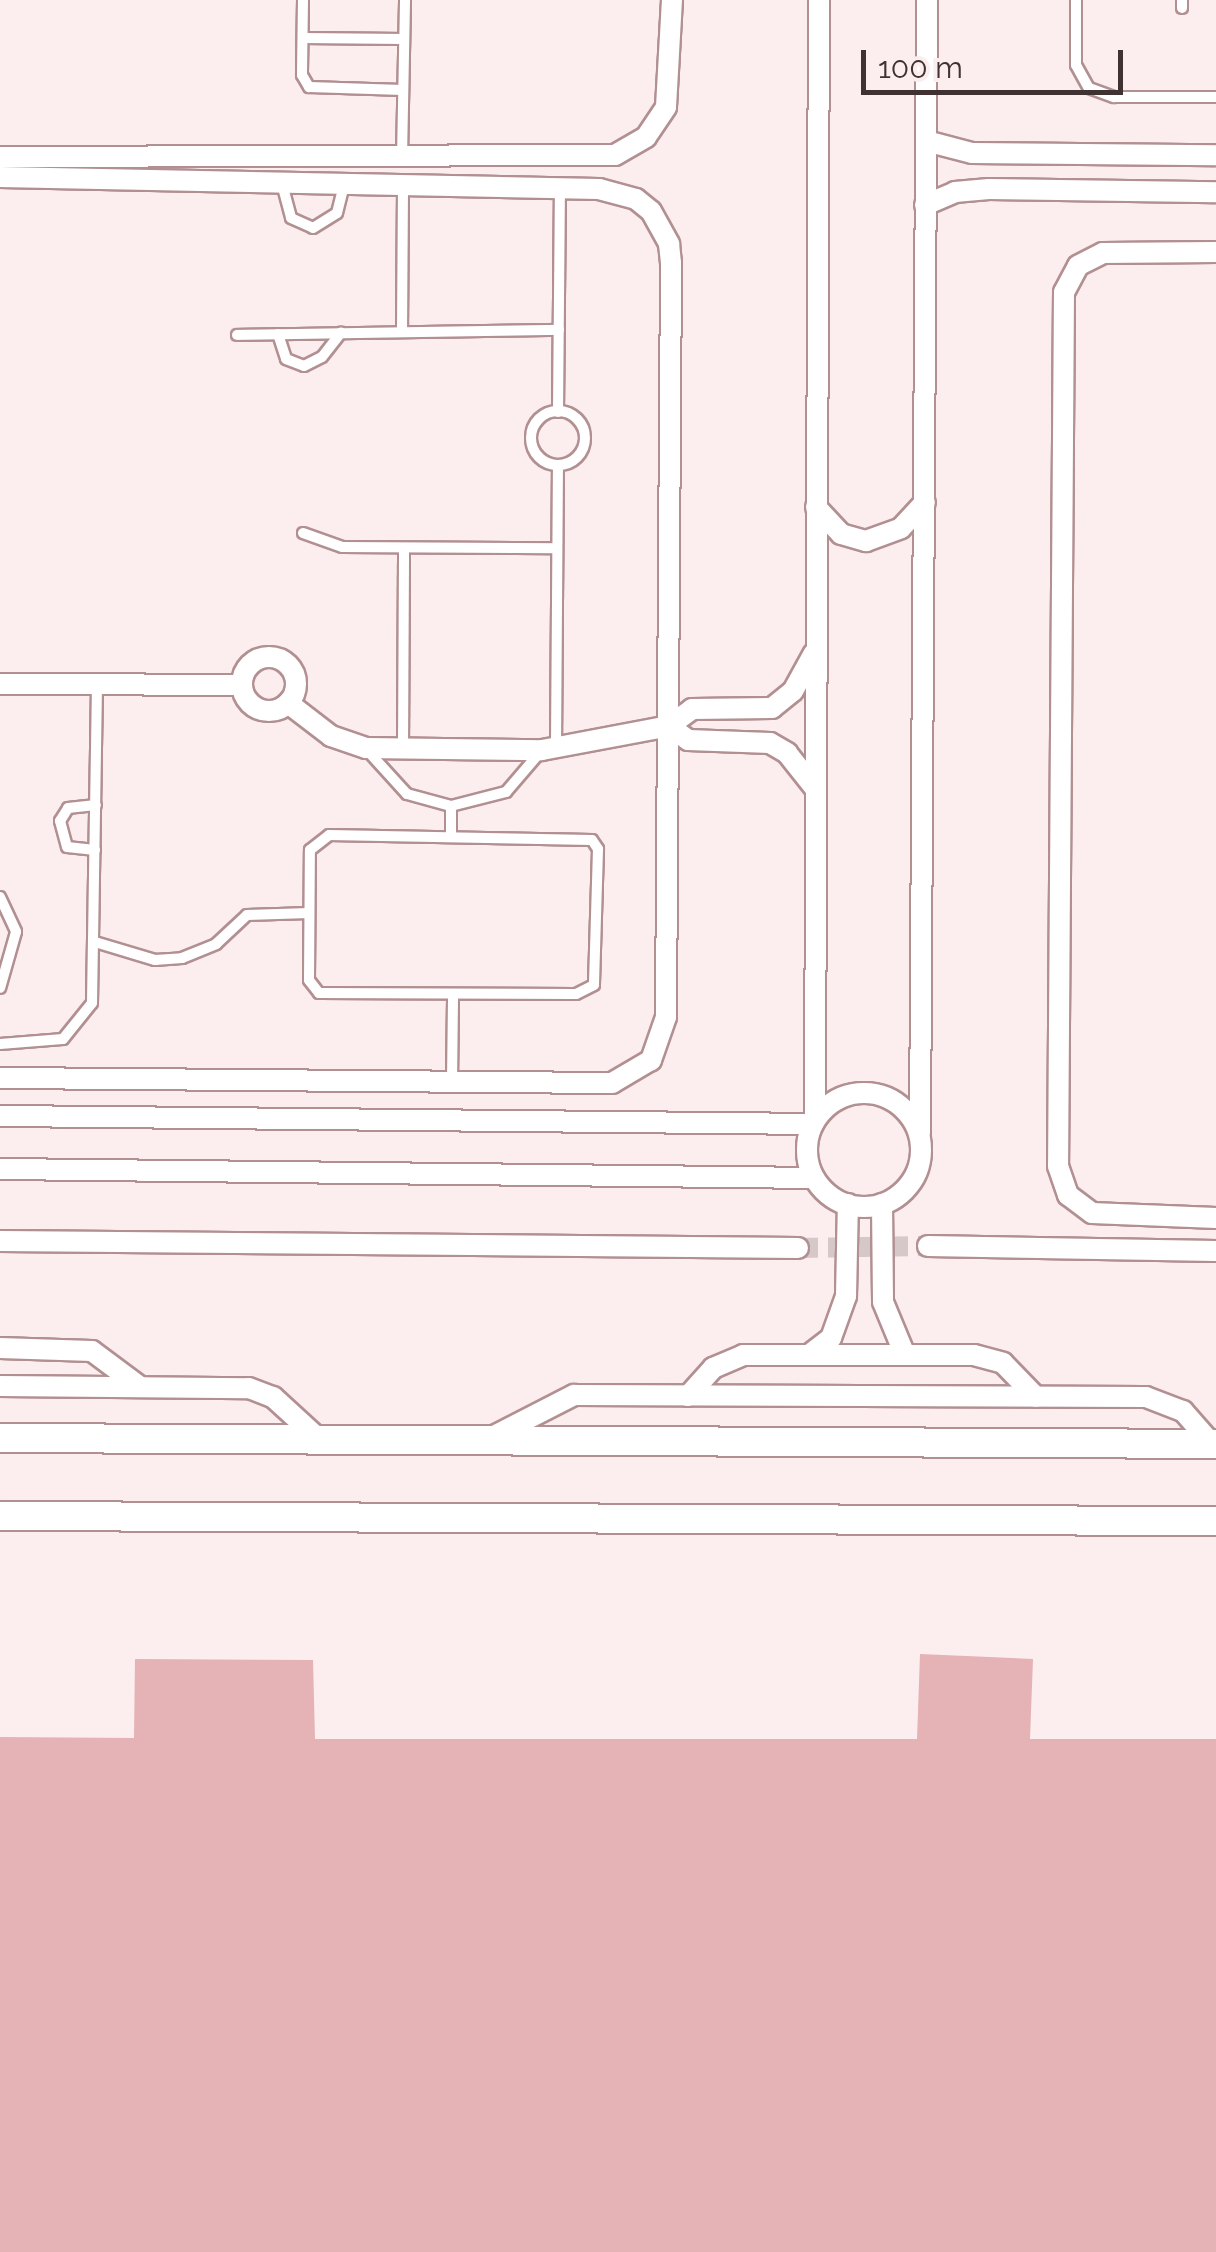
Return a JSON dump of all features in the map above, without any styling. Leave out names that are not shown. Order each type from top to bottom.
[{"type":"main road","points":[[0,1438],[1214,1444]]},
{"type":"main road","points":[[0,1516],[1216,1521]]},
{"type":"street","points":[[0,158],[597,158],[631,148],[666,107],[672,0]]},
{"type":"street","points":[[814,1178],[807,1151],[814,1122],[819,0]]},
{"type":"street","points":[[0,1169],[814,1178],[848,1204],[882,1204],[916,1176],[920,1133],[928,0]]},
{"type":"street","points":[[926,142],[972,153],[1216,155]]},
{"type":"street","points":[[0,176],[560,187],[636,199],[651,211],[669,244],[666,1017],[660,1047],[640,1071],[612,1082],[0,1078]]},
{"type":"street","points":[[925,205],[977,190],[1216,192]]},
{"type":"street","points":[[1216,252],[1103,252],[1078,266],[1064,292],[1058,1146],[1062,1186],[1092,1213],[1216,1218]]},
{"type":"street","points":[[816,507],[841,534],[866,541],[902,528],[925,502]]},
{"type":"street","points":[[242,685],[259,709],[288,704],[331,736],[366,748],[549,749],[668,726],[686,710],[740,712],[780,704],[814,651]]},
{"type":"street","points":[[242,685],[258,658],[283,660],[296,680],[288,704]]},
{"type":"street","points":[[0,684],[242,685]]},
{"type":"street","points":[[740,712],[740,740]]},
{"type":"street","points":[[668,726],[688,740],[740,740],[779,748],[814,787]]},
{"type":"street","points":[[0,1116],[814,1122],[839,1098],[872,1092],[902,1106],[920,1133]]},
{"type":"street","points":[[809,1355],[831,1338],[844,1302],[848,1204]]},
{"type":"street","points":[[882,1204],[883,1302],[905,1355]]},
{"type":"street","points":[[0,1241],[798,1248]]},
{"type":"street","points":[[928,1246],[1216,1251]]},
{"type":"street","points":[[844,1302],[883,1302]]},
{"type":"street","points":[[0,1348],[92,1351],[139,1386]]},
{"type":"street","points":[[688,1396],[732,1357],[905,1355],[989,1357],[1036,1397]]},
{"type":"street","points":[[0,1386],[256,1389],[319,1438]]},
{"type":"street","points":[[486,1440],[564,1397],[1036,1397],[1160,1398],[1183,1411],[1214,1444]]},
{"type":"lane","points":[[303,0],[302,75],[313,89],[403,90]]},
{"type":"lane","points":[[402,158],[405,0]]},
{"type":"lane","points":[[1076,0],[1076,66],[1090,88],[1114,97],[1216,97]]},
{"type":"lane","points":[[302,38],[404,39]]},
{"type":"lane","points":[[281,179],[292,218],[313,228],[337,213],[345,180]]},
{"type":"lane","points":[[402,332],[403,182]]},
{"type":"lane","points":[[558,412],[560,187]]},
{"type":"lane","points":[[237,335],[558,330]]},
{"type":"lane","points":[[278,334],[286,359],[304,366],[322,357],[341,333]]},
{"type":"lane","points":[[558,412],[578,421],[585,435],[578,456],[558,465],[538,455],[532,434],[544,416],[558,412]]},
{"type":"lane","points":[[366,748],[382,774],[407,794],[452,806],[506,792],[549,749],[558,465]]},
{"type":"lane","points":[[303,533],[331,546],[557,548]]},
{"type":"lane","points":[[403,750],[404,549]]},
{"type":"lane","points":[[0,1044],[54,1043],[83,1022],[94,992],[97,684]]},
{"type":"lane","points":[[95,850],[67,847],[60,820],[68,808],[96,805]]},
{"type":"lane","points":[[451,836],[452,806]]},
{"type":"lane","points":[[451,836],[582,836],[598,849],[594,984],[581,993],[319,993],[309,980],[309,914],[310,850],[319,837],[451,836]]},
{"type":"lane","points":[[0,897],[10,910],[16,942],[0,988]]},
{"type":"lane","points":[[95,942],[155,960],[182,958],[216,944],[255,912],[309,914]]},
{"type":"lane","points":[[452,1082],[453,994]]},
{"type":"shaded area","points":[[920,1654],[1033,1659],[1030,1739],[1216,1739],[1216,2252],[0,2252],[0,1737],[134,1738],[135,1659],[313,1660],[315,1739],[917,1739]]},
{"type":"tunnel","points":[[798,1248],[928,1246]]}]
